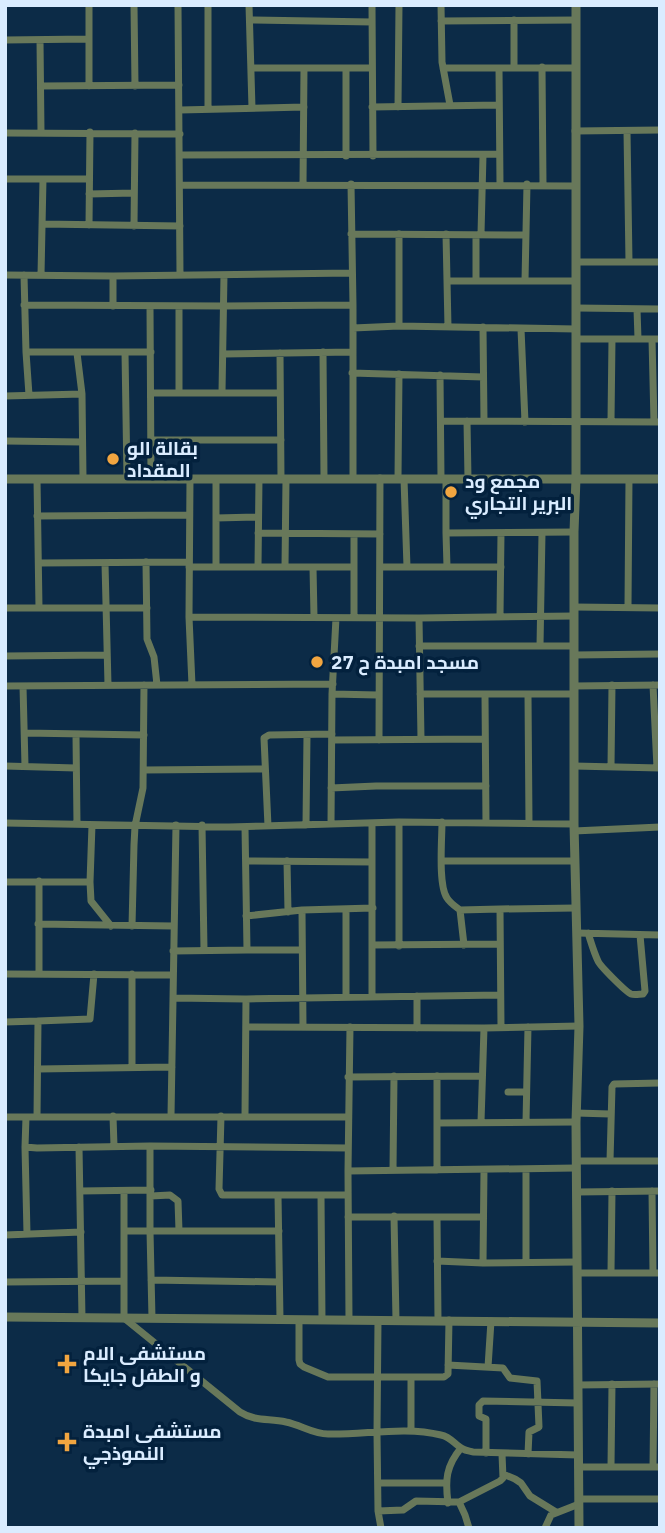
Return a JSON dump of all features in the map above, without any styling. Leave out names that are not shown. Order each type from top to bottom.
[{"type":"street","points":[[89,5],[89,86]]},
{"type":"street","points":[[134,5],[135,86]]},
{"type":"street","points":[[178,5],[180,275]]},
{"type":"street","points":[[208,5],[208,109]]},
{"type":"street","points":[[249,5],[252,108]]},
{"type":"street","points":[[372,5],[373,156]]},
{"type":"street","points":[[398,107],[399,5]]},
{"type":"street","points":[[441,5],[443,68],[450,105]]},
{"type":"street","points":[[576,5],[573,766],[579,1026],[576,1118],[579,1528]]},
{"type":"street","points":[[250,20],[372,22]]},
{"type":"street","points":[[514,20],[514,68]]},
{"type":"street","points":[[441,21],[576,20]]},
{"type":"street","points":[[5,40],[89,40]]},
{"type":"street","points":[[40,40],[41,132]]},
{"type":"street","points":[[542,67],[543,184]]},
{"type":"street","points":[[251,68],[372,68]]},
{"type":"street","points":[[303,185],[304,68]]},
{"type":"street","points":[[346,68],[346,156]]},
{"type":"street","points":[[443,68],[576,68]]},
{"type":"street","points":[[499,68],[500,185]]},
{"type":"street","points":[[41,86],[179,85]]},
{"type":"street","points":[[372,107],[499,105]]},
{"type":"street","points":[[180,110],[304,107]]},
{"type":"street","points":[[575,131],[660,130]]},
{"type":"street","points":[[627,131],[629,262]]},
{"type":"street","points":[[5,132],[180,134]]},
{"type":"street","points":[[89,225],[90,132]]},
{"type":"street","points":[[134,226],[135,133]]},
{"type":"street","points":[[181,155],[499,154]]},
{"type":"street","points":[[476,281],[483,155]]},
{"type":"street","points":[[41,275],[43,178]]},
{"type":"street","points":[[5,179],[89,178]]},
{"type":"street","points":[[351,184],[353,478]]},
{"type":"street","points":[[525,281],[527,184]]},
{"type":"street","points":[[180,185],[576,186]]},
{"type":"street","points":[[89,194],[134,194]]},
{"type":"street","points":[[42,224],[180,226]]},
{"type":"street","points":[[351,234],[525,235]]},
{"type":"street","points":[[399,234],[399,326]]},
{"type":"street","points":[[446,234],[447,327]]},
{"type":"street","points":[[576,262],[660,262]]},
{"type":"street","points":[[5,275],[352,273]]},
{"type":"street","points":[[24,275],[29,395]]},
{"type":"street","points":[[222,392],[223,275]]},
{"type":"street","points":[[113,276],[113,306]]},
{"type":"street","points":[[447,281],[576,281]]},
{"type":"street","points":[[24,305],[353,305]]},
{"type":"street","points":[[150,306],[151,479]]},
{"type":"street","points":[[179,306],[179,393]]},
{"type":"street","points":[[576,308],[660,309]]},
{"type":"street","points":[[637,309],[638,339]]},
{"type":"street","points":[[353,328],[483,327],[612,339],[656,339],[657,422],[441,421]]},
{"type":"street","points":[[483,327],[484,421]]},
{"type":"street","points":[[521,329],[525,422]]},
{"type":"street","points":[[611,421],[612,339]]},
{"type":"street","points":[[26,352],[151,352]]},
{"type":"street","points":[[125,352],[127,479]]},
{"type":"street","points":[[323,352],[324,478]]},
{"type":"street","points":[[223,354],[352,352]]},
{"type":"street","points":[[77,353],[82,394],[83,478]]},
{"type":"street","points":[[280,354],[285,567]]},
{"type":"street","points":[[352,373],[483,377]]},
{"type":"street","points":[[399,374],[401,478],[407,567]]},
{"type":"street","points":[[440,375],[447,567]]},
{"type":"street","points":[[151,393],[280,393]]},
{"type":"street","points":[[5,396],[82,394]]},
{"type":"street","points":[[467,421],[468,479]]},
{"type":"street","points":[[152,440],[281,440]]},
{"type":"street","points":[[5,441],[82,442]]},
{"type":"street","points":[[379,740],[380,478]]},
{"type":"street","points":[[5,479],[660,479]]},
{"type":"street","points":[[37,479],[39,608]]},
{"type":"street","points":[[190,479],[189,617],[192,685]]},
{"type":"street","points":[[216,479],[216,567]]},
{"type":"street","points":[[258,567],[259,479]]},
{"type":"street","points":[[628,607],[629,479]]},
{"type":"street","points":[[37,516],[189,515]]},
{"type":"street","points":[[216,518],[258,517]]},
{"type":"street","points":[[446,533],[574,532]]},
{"type":"street","points":[[258,533],[380,534]]},
{"type":"street","points":[[500,616],[501,533]]},
{"type":"street","points":[[540,646],[542,533]]},
{"type":"street","points":[[354,535],[354,617]]},
{"type":"street","points":[[38,563],[146,562],[216,567],[354,567]]},
{"type":"street","points":[[146,562],[147,639],[155,660],[157,685]]},
{"type":"street","points":[[105,563],[108,685]]},
{"type":"street","points":[[313,567],[314,617]]},
{"type":"street","points":[[380,568],[501,567]]},
{"type":"street","points":[[189,617],[541,616],[628,607],[660,608]]},
{"type":"street","points":[[5,608],[147,608]]},
{"type":"street","points":[[331,824],[332,694],[336,618]]},
{"type":"street","points":[[419,618],[421,739]]},
{"type":"street","points":[[419,646],[540,646],[660,654]]},
{"type":"street","points":[[5,656],[107,655]]},
{"type":"street","points":[[5,686],[333,684]]},
{"type":"street","points":[[132,926],[135,826],[142,799],[144,770],[144,685]]},
{"type":"street","points":[[421,694],[528,694],[612,685],[656,685],[658,768],[573,766]]},
{"type":"street","points":[[611,767],[612,685]]},
{"type":"street","points":[[23,686],[25,766]]},
{"type":"street","points":[[332,694],[378,695]]},
{"type":"street","points":[[528,694],[529,823]]},
{"type":"street","points":[[485,695],[486,822]]},
{"type":"street","points":[[25,733],[145,735]]},
{"type":"street","points":[[268,826],[263,742],[265,737],[307,734],[379,740],[485,739]]},
{"type":"street","points":[[306,825],[307,734]]},
{"type":"street","points":[[76,735],[77,824]]},
{"type":"street","points":[[5,766],[76,768]]},
{"type":"street","points":[[144,770],[265,769]]},
{"type":"street","points":[[331,788],[486,786]]},
{"type":"street","points":[[5,822],[245,827],[486,822],[574,828],[660,827]]},
{"type":"street","points":[[399,822],[399,946]]},
{"type":"street","points":[[442,822],[445,893],[449,901],[460,910],[576,908]]},
{"type":"street","points":[[372,997],[373,823]]},
{"type":"street","points":[[92,825],[91,901],[111,926]]},
{"type":"street","points":[[172,1116],[176,825]]},
{"type":"street","points":[[202,825],[204,950]]},
{"type":"street","points":[[245,827],[247,950]]},
{"type":"street","points":[[246,861],[372,862]]},
{"type":"street","points":[[287,861],[288,912]]},
{"type":"street","points":[[442,861],[575,861]]},
{"type":"street","points":[[38,881],[39,973]]},
{"type":"street","points":[[5,882],[90,882]]},
{"type":"street","points":[[246,916],[302,910],[373,908]]},
{"type":"street","points":[[346,909],[346,997]]},
{"type":"street","points":[[500,909],[501,1027]]},
{"type":"street","points":[[302,910],[303,1027]]},
{"type":"street","points":[[460,910],[464,945]]},
{"type":"street","points":[[38,924],[173,926]]},
{"type":"street","points":[[577,933],[660,935]]},
{"type":"street","points":[[588,933],[600,965],[629,993],[635,995],[645,992],[640,935]]},
{"type":"street","points":[[372,945],[500,944]]},
{"type":"street","points":[[173,951],[302,950]]},
{"type":"street","points":[[5,974],[173,975]]},
{"type":"street","points":[[5,1022],[90,1019],[94,974]]},
{"type":"street","points":[[132,974],[132,1067]]},
{"type":"street","points":[[173,998],[500,995]]},
{"type":"street","points":[[417,996],[417,1028]]},
{"type":"street","points":[[245,1116],[246,999]]},
{"type":"street","points":[[37,1116],[38,1021]]},
{"type":"street","points":[[246,1027],[579,1026]]},
{"type":"street","points":[[349,1027],[349,1320]]},
{"type":"street","points":[[526,1122],[528,1027]]},
{"type":"street","points":[[481,1122],[484,1028]]},
{"type":"street","points":[[38,1069],[172,1067]]},
{"type":"street","points":[[393,1170],[394,1076]]},
{"type":"street","points":[[437,1076],[437,1170]]},
{"type":"street","points":[[348,1077],[482,1076]]},
{"type":"street","points":[[610,1161],[612,1087],[614,1084],[660,1083]]},
{"type":"street","points":[[508,1092],[526,1092]]},
{"type":"street","points":[[437,1123],[526,1122],[610,1114]]},
{"type":"street","points":[[113,1116],[114,1146]]},
{"type":"street","points":[[221,1116],[219,1189],[222,1195],[348,1195]]},
{"type":"street","points":[[5,1117],[348,1117]]},
{"type":"street","points":[[26,1117],[27,1234]]},
{"type":"street","points":[[150,1146],[152,1318]]},
{"type":"street","points":[[25,1147],[348,1148]]},
{"type":"street","points":[[79,1147],[82,1318]]},
{"type":"street","points":[[348,1171],[526,1169],[610,1161],[660,1161]]},
{"type":"street","points":[[526,1169],[526,1262]]},
{"type":"street","points":[[483,1263],[484,1170]]},
{"type":"street","points":[[80,1191],[124,1191],[175,1197],[178,1201],[179,1231]]},
{"type":"street","points":[[124,1191],[124,1318]]},
{"type":"street","points":[[611,1272],[612,1191]]},
{"type":"street","points":[[577,1192],[656,1191],[656,1273],[577,1273]]},
{"type":"street","points":[[278,1195],[279,1320]]},
{"type":"street","points":[[321,1195],[322,1320]]},
{"type":"street","points":[[394,1216],[396,1320]]},
{"type":"street","points":[[348,1217],[483,1217]]},
{"type":"street","points":[[437,1217],[438,1320]]},
{"type":"street","points":[[124,1231],[279,1231]]},
{"type":"street","points":[[5,1235],[80,1232]]},
{"type":"street","points":[[437,1261],[577,1262]]},
{"type":"street","points":[[151,1280],[279,1282]]},
{"type":"street","points":[[5,1282],[124,1281]]},
{"type":"street","points":[[5,1317],[660,1322]]},
{"type":"street","points":[[124,1318],[248,1417],[283,1421],[324,1434],[411,1431],[443,1435],[453,1439],[461,1448],[473,1452],[578,1455]]},
{"type":"street","points":[[299,1320],[300,1364],[328,1377],[444,1377],[448,1374],[449,1320]]},
{"type":"street","points":[[378,1320],[378,1511],[381,1528]]},
{"type":"street","points":[[488,1367],[491,1321]]},
{"type":"street","points":[[448,1365],[505,1368],[511,1378],[537,1381],[539,1427],[529,1432],[528,1454]]},
{"type":"street","points":[[411,1377],[411,1431]]},
{"type":"street","points":[[611,1466],[612,1384]]},
{"type":"street","points":[[578,1385],[657,1384],[657,1467],[579,1467]]},
{"type":"street","points":[[486,1453],[486,1419],[479,1416],[480,1403],[483,1401],[578,1404]]},
{"type":"street","points":[[448,1503],[445,1483],[453,1458],[461,1448]]},
{"type":"street","points":[[378,1511],[403,1510],[416,1501],[459,1502],[500,1481],[503,1474],[502,1454]]},
{"type":"street","points":[[503,1474],[521,1483],[530,1496],[556,1512]]},
{"type":"street","points":[[378,1483],[445,1483]]},
{"type":"street","points":[[545,1528],[551,1515],[579,1502],[660,1499]]},
{"type":"street","points":[[459,1502],[469,1528]]},
{"type":"place","name":"بقالة الو المقداد","points":[[113,459]]},
{"type":"place","name":"مجمع ود البرير التجاري","points":[[451,492]]},
{"type":"place","name":"مسجد امبدة ح 27","points":[[317,662]]},
{"type":"place","name":"مستشفى الام و الطفل جايكا","points":[[67,1364]]},
{"type":"place","name":"مستشفى امبدة النموذجي","points":[[67,1442]]}]
